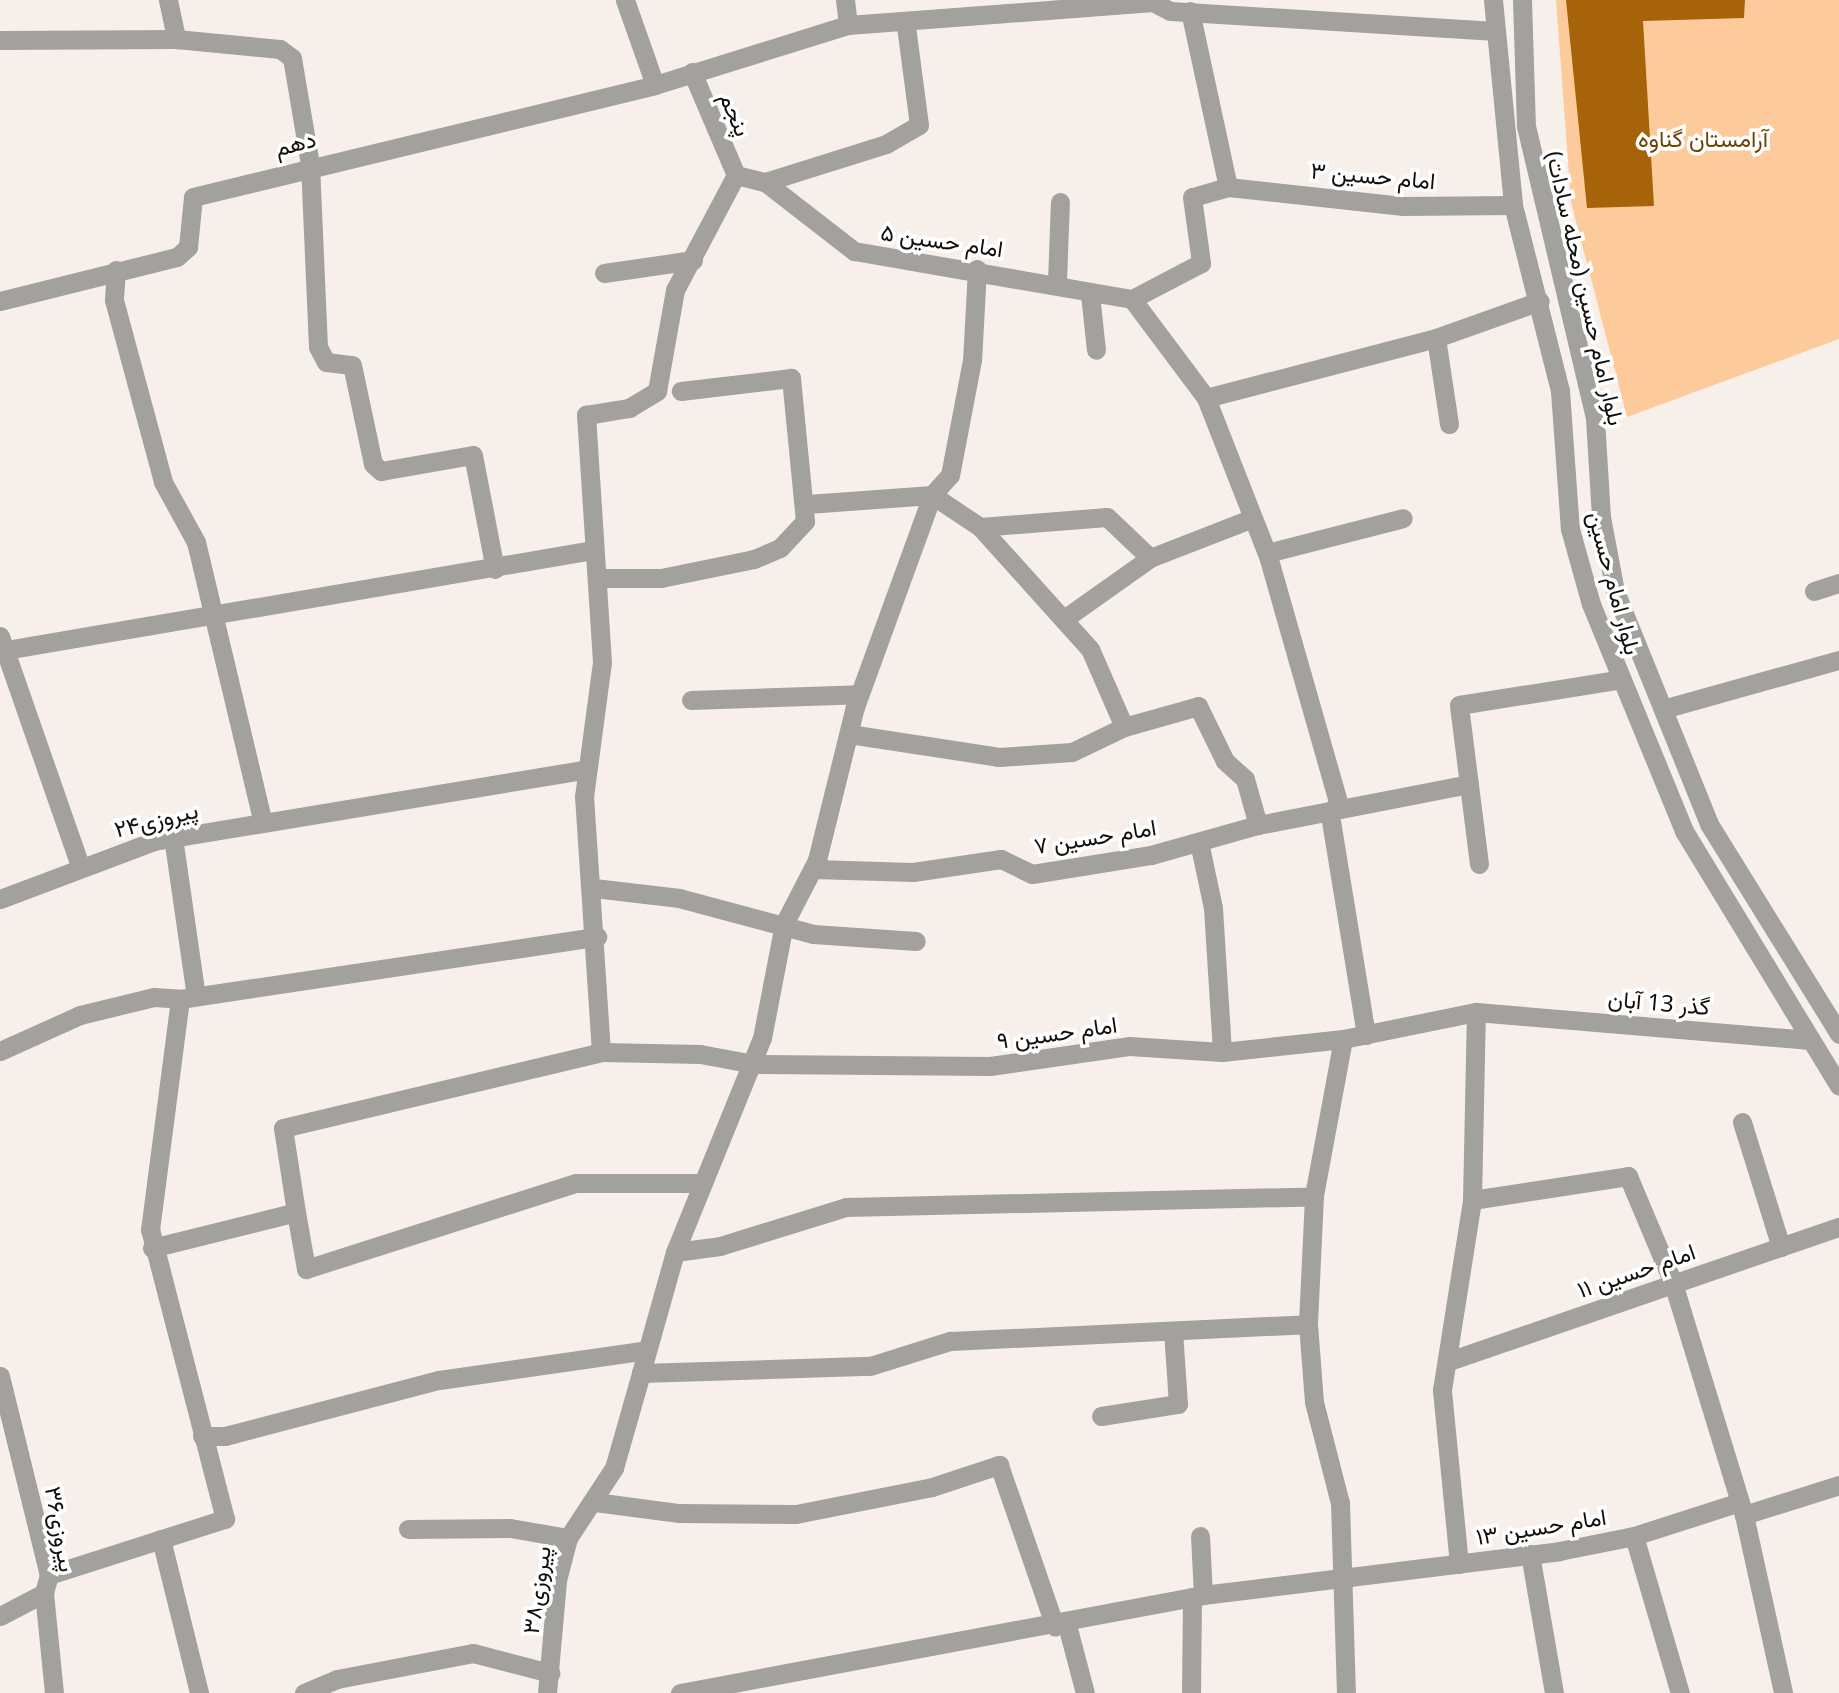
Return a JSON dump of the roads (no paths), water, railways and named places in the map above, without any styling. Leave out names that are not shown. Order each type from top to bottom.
[{"type":"street","points":[[169,0],[176,39]]},
{"type":"street","points":[[625,0],[655,85]]},
{"type":"street","points":[[845,0],[848,25]]},
{"type":"street","name":"بلوار امام حسین","points":[[1493,0],[1513,205],[1540,301],[1566,435],[1570,529],[1617,680],[1715,889],[1839,1086]]},
{"type":"street","name":"بلوار امام حسین (محله سادات)","points":[[1522,0],[1526,126],[1595,419],[1601,517],[1615,591],[1709,824],[1839,1034]]},
{"type":"street","points":[[1153,1],[1190,12],[1495,31]]},
{"type":"street","name":"دهم","points":[[0,301],[177,257],[188,247],[193,197],[310,164],[655,85],[848,25],[906,26],[1153,1]]},
{"type":"street","points":[[1190,12],[1228,187],[1192,197],[1201,263],[1132,299],[1206,398],[1266,553],[1338,802],[1330,815],[1366,1035]]},
{"type":"street","points":[[601,1052],[597,937],[585,770],[602,662],[586,415],[629,408],[657,391],[675,290],[736,175],[765,182],[886,144],[919,125],[906,26]]},
{"type":"street","points":[[0,40],[176,39],[280,49],[292,58],[310,164],[318,347],[326,362],[352,365],[373,464],[381,471],[473,455],[495,569]]},
{"type":"street","name":"پنجم","points":[[692,72],[736,175]]},
{"type":"street","name":"امام حسین ۵","points":[[765,182],[854,251],[1057,282],[1090,294],[1132,299]]},
{"type":"street","name":"امام حسین ۳","points":[[1228,187],[1403,206],[1513,205]]},
{"type":"street","points":[[1057,282],[1060,202]]},
{"type":"street","points":[[604,273],[693,260]]},
{"type":"street","name":"پیروزی۳۸","points":[[547,1693],[557,1580],[568,1538],[595,1502],[614,1468],[675,1252],[700,1183],[754,1063],[784,924],[813,869],[859,694],[932,495],[950,475],[970,373],[977,269]]},
{"type":"street","points":[[116,270],[114,300],[163,482],[197,542],[262,820]]},
{"type":"street","points":[[1090,294],[1096,350]]},
{"type":"street","points":[[1206,398],[1436,338],[1540,301]]},
{"type":"street","points":[[1436,338],[1449,424]]},
{"type":"street","points":[[598,578],[661,578],[754,559],[800,533],[807,504],[791,378],[681,391]]},
{"type":"street","points":[[807,504],[932,495],[981,527],[1090,649],[1124,727]]},
{"type":"street","points":[[981,527],[1107,517],[1150,558]]},
{"type":"street","points":[[1064,619],[1150,558],[1253,518]]},
{"type":"street","points":[[1266,553],[1404,518]]},
{"type":"street","points":[[80,866],[1,646],[495,569],[593,550]]},
{"type":"street","points":[[1814,591],[1839,583]]},
{"type":"street","points":[[1663,709],[1839,660]]},
{"type":"street","points":[[1479,864],[1459,705],[1617,680]]},
{"type":"street","points":[[691,700],[859,694]]},
{"type":"street","points":[[849,734],[999,757],[1072,752],[1124,727],[1198,706],[1225,761],[1245,779],[1258,825]]},
{"type":"street","name":"پیروزی۲۴","points":[[0,899],[80,866],[173,837],[262,820],[585,770]]},
{"type":"street","name":"امام حسین ۷","points":[[813,869],[913,873],[1001,859],[1032,874],[1199,842],[1258,825],[1330,815],[1469,784]]},
{"type":"street","points":[[0,1616],[46,1584],[161,1539],[225,1519],[152,1248],[188,997],[173,837]]},
{"type":"street","points":[[1199,842],[1213,908],[1222,1052]]},
{"type":"street","points":[[594,888],[679,898],[866,942],[916,941]]},
{"type":"street","points":[[0,1051],[80,1015],[154,997],[188,997],[597,937]]},
{"type":"street","points":[[1459,1564],[1442,1390],[1449,1361],[1472,1200],[1476,1012]]},
{"type":"street","name":"گذر 13 آبان","points":[[1476,1012],[1810,1040]]},
{"type":"street","name":"امام حسین ۹","points":[[296,1212],[283,1128],[601,1052],[700,1054],[754,1063],[990,1066],[1129,1046],[1222,1052],[1343,1039],[1476,1012]]},
{"type":"street","points":[[1343,1039],[1314,1196],[1308,1324],[1314,1402],[1340,1503],[1345,1576],[1346,1693]]},
{"type":"street","points":[[1742,1122],[1781,1247]]},
{"type":"street","points":[[1472,1200],[1628,1176],[1673,1283],[1742,1508],[1783,1693]]},
{"type":"street","points":[[152,1248],[296,1212],[306,1269],[576,1183],[700,1183]]},
{"type":"street","points":[[675,1252],[720,1246],[846,1207],[1314,1196]]},
{"type":"street","name":"امام حسین ۱۱","points":[[1449,1361],[1839,1227]]},
{"type":"street","points":[[641,1373],[870,1366],[950,1341],[1308,1324]]},
{"type":"street","points":[[1101,1416],[1178,1404],[1173,1331]]},
{"type":"street","points":[[202,1436],[225,1436],[439,1380],[647,1350]]},
{"type":"street","name":"پیروزی۳۶","points":[[0,1376],[46,1584],[54,1693]]},
{"type":"street","points":[[595,1502],[679,1513],[796,1514],[932,1487],[999,1465],[1085,1693]]},
{"type":"street","name":"امام حسین ۱۳","points":[[680,1693],[1061,1626],[1197,1596],[1459,1564],[1634,1536],[1839,1485]]},
{"type":"street","points":[[408,1529],[510,1528],[568,1538]]},
{"type":"street","points":[[1191,1693],[1200,1536]]},
{"type":"street","points":[[1634,1536],[1680,1693]]},
{"type":"street","points":[[161,1539],[199,1693]]},
{"type":"street","points":[[1530,1554],[1554,1693]]},
{"type":"street","points":[[304,1693],[473,1653],[550,1673]]},
{"type":"park label","name":"آرامستان گناوه","points":[[1703,138]]}]
